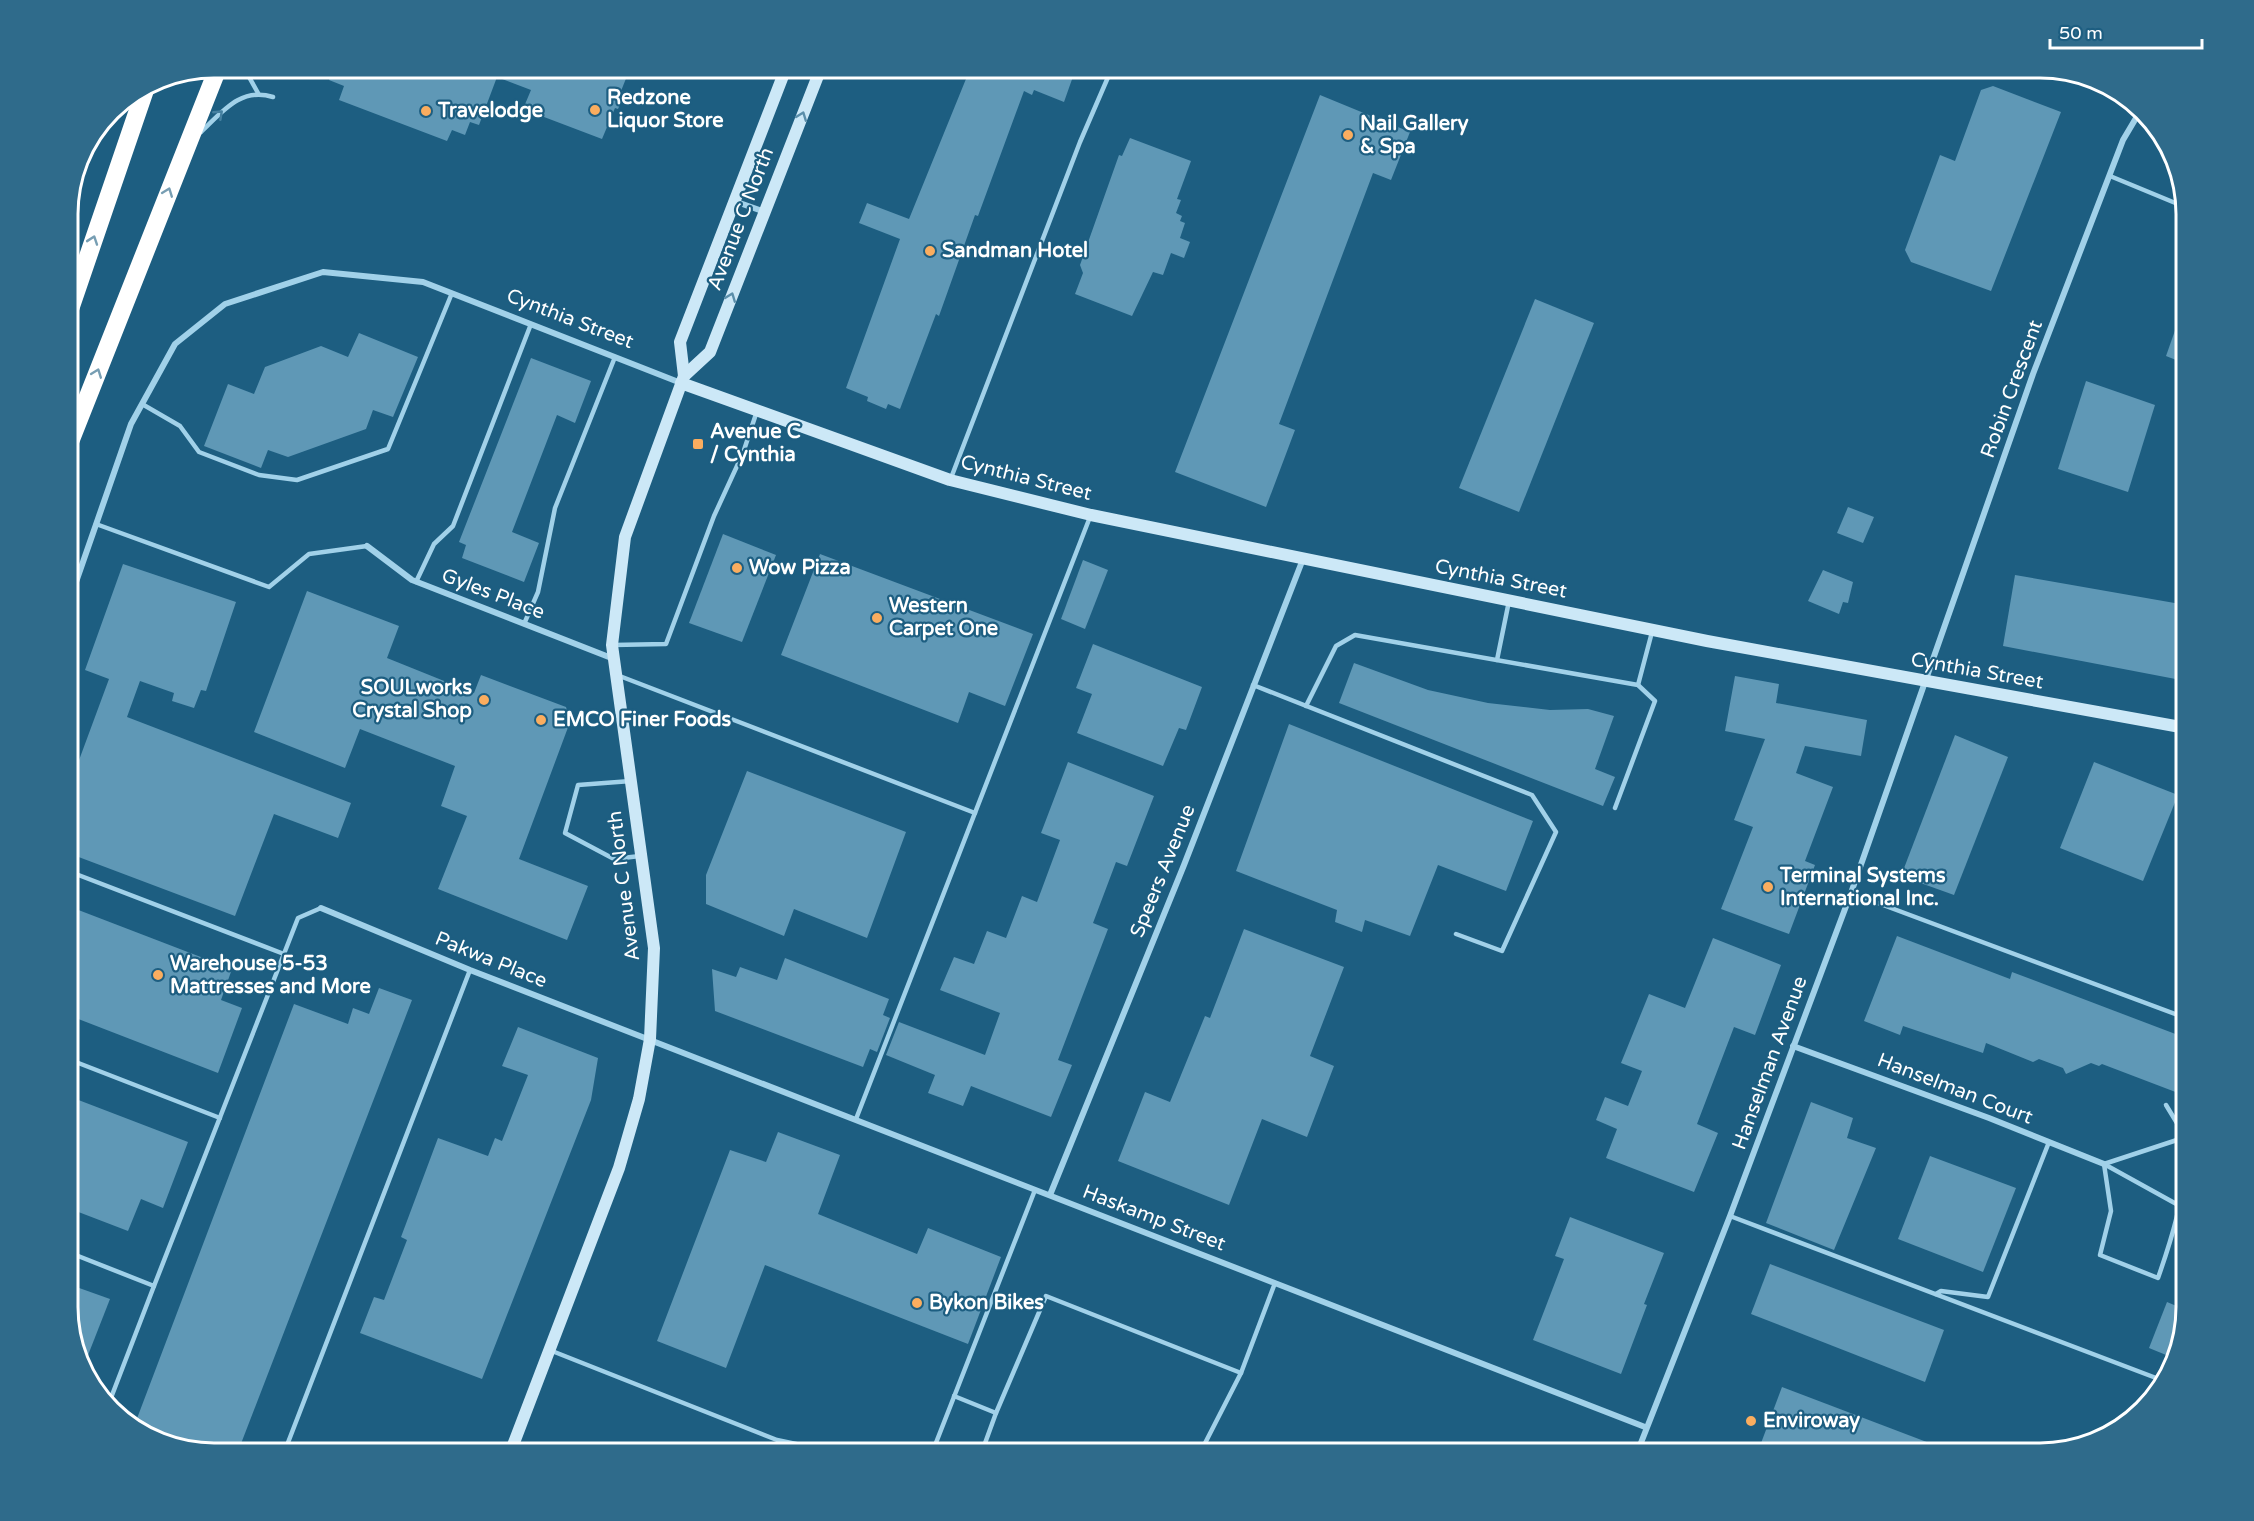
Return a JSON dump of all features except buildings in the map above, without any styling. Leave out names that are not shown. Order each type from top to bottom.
[{"type":"highway","points":[[78,421],[214,78]]},
{"type":"highway","points":[[78,286],[142,99]]},
{"type":"main road","name":"Avenue C North","points":[[514,1443],[619,1167],[639,1099],[650,1039],[654,948],[612,645],[625,537],[682,379],[680,342],[782,78]]},
{"type":"main road","name":"Avenue C North","points":[[682,379],[710,352],[817,78]]},
{"type":"main road","name":"Cynthia Street","points":[[682,379],[757,411],[950,480],[1091,515],[1653,630],[2176,726]]},
{"type":"street","name":"Robin Crescent","points":[[1925,681],[2033,375],[2123,140],[2136,118]]},
{"type":"street","points":[[734,201],[765,212]]},
{"type":"street","name":"Cynthia Street","points":[[78,576],[130,424],[175,344],[225,304],[323,272],[423,282],[615,357],[682,379]]},
{"type":"street","name":"Gyles Place","points":[[367,546],[416,582],[615,659]]},
{"type":"street","name":"Speers Avenue","points":[[1050,1195],[1303,559]]},
{"type":"street","name":"Hanselman Avenue","points":[[1640,1443],[1730,1216],[1851,893],[1925,681]]},
{"type":"street","name":"Pakwa Place","points":[[321,908],[470,970],[650,1039]]},
{"type":"street","name":"Haskamp Street","points":[[650,1039],[1645,1427]]},
{"type":"street","name":"Hanselman Court","points":[[1793,1046],[2104,1164]]},
{"type":"lane","points":[[250,78],[258,93]]},
{"type":"lane","points":[[950,480],[1077,150],[1108,78]]},
{"type":"lane","points":[[186,146],[224,109],[237,100],[258,93],[273,97]]},
{"type":"lane","points":[[2110,176],[2175,203]]},
{"type":"lane","points":[[142,404],[180,426],[199,452],[259,475],[297,480],[388,449],[452,293]]},
{"type":"lane","points":[[416,582],[434,544],[453,526],[531,324]]},
{"type":"lane","points":[[524,624],[538,592],[555,508],[615,357]]},
{"type":"lane","points":[[612,645],[666,644],[757,411]]},
{"type":"lane","points":[[856,1119],[1091,515]]},
{"type":"lane","points":[[96,524],[269,587],[309,554],[367,546]]},
{"type":"lane","points":[[1497,660],[1509,600]]},
{"type":"lane","points":[[1638,685],[1653,630]]},
{"type":"lane","points":[[1306,706],[1336,646],[1355,635],[1638,685],[1655,701],[1615,808]]},
{"type":"lane","points":[[617,675],[975,813]]},
{"type":"lane","points":[[1253,686],[1532,795],[1556,832],[1502,951],[1456,934]]},
{"type":"lane","points":[[631,781],[578,785],[565,833],[614,859],[642,856]]},
{"type":"lane","points":[[78,875],[284,954]]},
{"type":"lane","points":[[1851,893],[2176,1014]]},
{"type":"lane","points":[[112,1396],[298,918],[321,908]]},
{"type":"lane","points":[[288,1443],[470,970]]},
{"type":"lane","points":[[78,1063],[220,1118]]},
{"type":"lane","points":[[2166,1105],[2176,1124]]},
{"type":"lane","points":[[2104,1164],[2176,1140]]},
{"type":"lane","points":[[1936,1294],[1941,1291],[1988,1297],[2049,1142]]},
{"type":"lane","points":[[2104,1164],[2111,1211],[2100,1255],[2158,1278],[2176,1219]]},
{"type":"lane","points":[[2104,1164],[2176,1204]]},
{"type":"lane","points":[[936,1443],[1035,1190]]},
{"type":"lane","points":[[1730,1216],[2156,1378]]},
{"type":"lane","points":[[78,1256],[154,1286]]},
{"type":"lane","points":[[1206,1443],[1241,1373],[1275,1283]]},
{"type":"lane","points":[[985,1443],[1046,1296],[1241,1373]]},
{"type":"lane","points":[[549,1350],[777,1440],[790,1443]]},
{"type":"lane","points":[[954,1396],[996,1413]]},
{"type":"place","name":"Redzone Liquor Store","points":[[595,110]]},
{"type":"place","name":"Travelodge","points":[[426,111]]},
{"type":"place","name":"Nail Gallery & Spa","points":[[1348,135]]},
{"type":"place","name":"Sandman Hotel","points":[[930,251]]},
{"type":"place","name":"Avenue C / Cynthia","points":[[698,444]]},
{"type":"place","name":"Wow Pizza","points":[[737,568]]},
{"type":"place","name":"Western Carpet One","points":[[877,618]]},
{"type":"place","name":"SOULworks Crystal Shop","points":[[484,700]]},
{"type":"place","name":"EMCO Finer Foods","points":[[541,720]]},
{"type":"place","name":"Terminal Systems International Inc.","points":[[1768,887]]},
{"type":"place","name":"Warehouse 5-53 Mattresses and More","points":[[158,975]]},
{"type":"place","name":"Bykon Bikes","points":[[917,1303]]},
{"type":"place","name":"Enviroway","points":[[1751,1421]]}]
